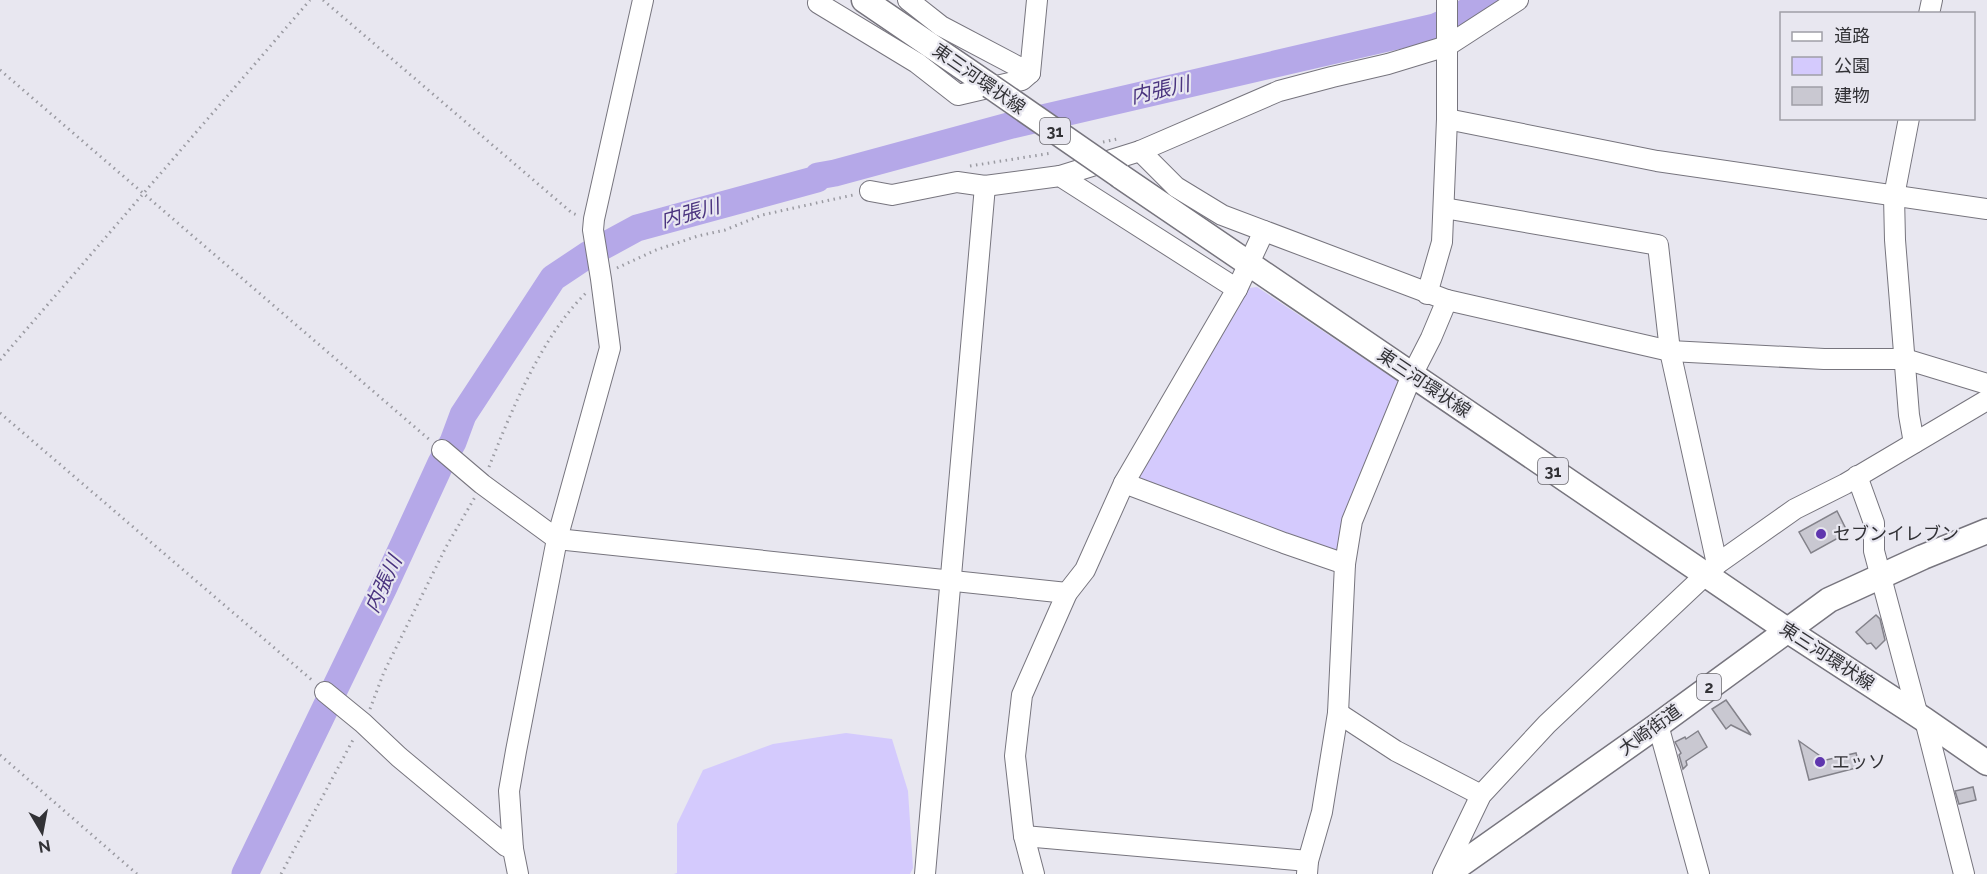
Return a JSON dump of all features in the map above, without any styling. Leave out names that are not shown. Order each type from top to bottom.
[{"type":"main road","name":"東三河環状線","points":[[864,0],[1412,375],[1712,569],[1787,630],[1987,763]]},
{"type":"main road","name":"大崎街道","points":[[1445,874],[1658,725],[1829,600],[1987,531]]},
{"type":"street","points":[[518,874],[513,849],[509,791],[557,539],[610,348],[593,225],[643,0]]},
{"type":"street","points":[[908,0],[940,26],[1030,73]]},
{"type":"street","points":[[815,1],[917,63],[958,95],[1022,80],[1030,73],[1037,0]]},
{"type":"street","points":[[1427,294],[1442,242],[1447,118],[1447,0]]},
{"type":"street","points":[[870,191],[892,195],[957,182],[985,186],[1060,176],[1140,151],[1279,91],[1388,64],[1447,46],[1518,0]]},
{"type":"street","points":[[1447,118],[1657,160],[1987,209]]},
{"type":"street","points":[[1909,120],[1894,196],[1895,240],[1909,415],[1914,442]]},
{"type":"street","points":[[1140,151],[1176,187],[1222,216],[1447,300],[1670,351],[1824,359],[1905,359],[1987,384]]},
{"type":"street","points":[[1060,176],[1237,289]]},
{"type":"street","points":[[925,874],[985,186]]},
{"type":"street","points":[[1444,208],[1658,245],[1670,351],[1712,569]]},
{"type":"street","points":[[1034,874],[1024,836],[1015,756],[1022,696],[1068,593],[1085,570],[1124,483],[1237,289],[1264,231]]},
{"type":"street","points":[[1024,836],[1307,867],[1322,812],[1338,713],[1345,564],[1352,521],[1412,375],[1447,300]]},
{"type":"street","points":[[1445,874],[1481,795],[1546,724],[1712,569],[1795,509],[1857,476],[1987,399]]},
{"type":"street","points":[[442,450],[482,484],[557,539],[1068,593]]},
{"type":"street","points":[[1857,476],[1874,523],[1874,551],[1964,874]]},
{"type":"street","points":[[1124,483],[1345,564]]},
{"type":"street","points":[[325,692],[363,723],[416,772],[506,846],[513,849]]},
{"type":"street","points":[[1338,713],[1396,751],[1481,795]]},
{"type":"street","points":[[1658,725],[1699,874]]},
{"type":"path","points":[[0,360],[310,0]]},
{"type":"path","points":[[323,0],[572,213],[593,225]]},
{"type":"path","points":[[0,70],[442,450]]},
{"type":"path","points":[[963,167],[1118,139]]},
{"type":"path","points":[[281,874],[371,707],[384,672],[482,484],[514,408],[557,327],[578,302],[622,264],[656,250],[725,230],[762,215],[870,191]]},
{"type":"path","points":[[0,413],[325,692]]},
{"type":"path","points":[[0,755],[137,874]]},
{"type":"green space","points":[[1257,287],[1402,384],[1338,554],[1135,481],[1241,289]]},
{"type":"green space","points":[[846,733],[892,739],[908,791],[913,868],[910,874],[674,874],[677,873],[677,824],[703,770],[773,744]]},
{"type":"building","points":[[1837,511],[1847,531],[1811,553],[1799,532]]},
{"type":"building","points":[[1876,615],[1880,619],[1885,640],[1876,649],[1871,643],[1867,644],[1856,632]]},
{"type":"building","points":[[1726,700],[1751,735],[1731,725],[1726,729],[1712,709]]},
{"type":"building","points":[[1698,731],[1707,747],[1686,761],[1687,765],[1683,769],[1679,755],[1681,753],[1675,742],[1685,737],[1686,739]]},
{"type":"building","points":[[1799,741],[1826,760],[1856,753],[1860,767],[1809,780]]},
{"type":"building","points":[[1973,787],[1976,800],[1959,804],[1955,791]]},
{"type":"waterway","name":"内張川","points":[[245,874],[453,442],[463,415],[553,278],[589,254],[637,228],[817,179],[818,176],[1012,125],[1435,27],[1486,0]]},
{"type":"place","name":"セブンイレブン","points":[[1821,534]]},
{"type":"place","name":"エッソ","points":[[1820,762]]}]
